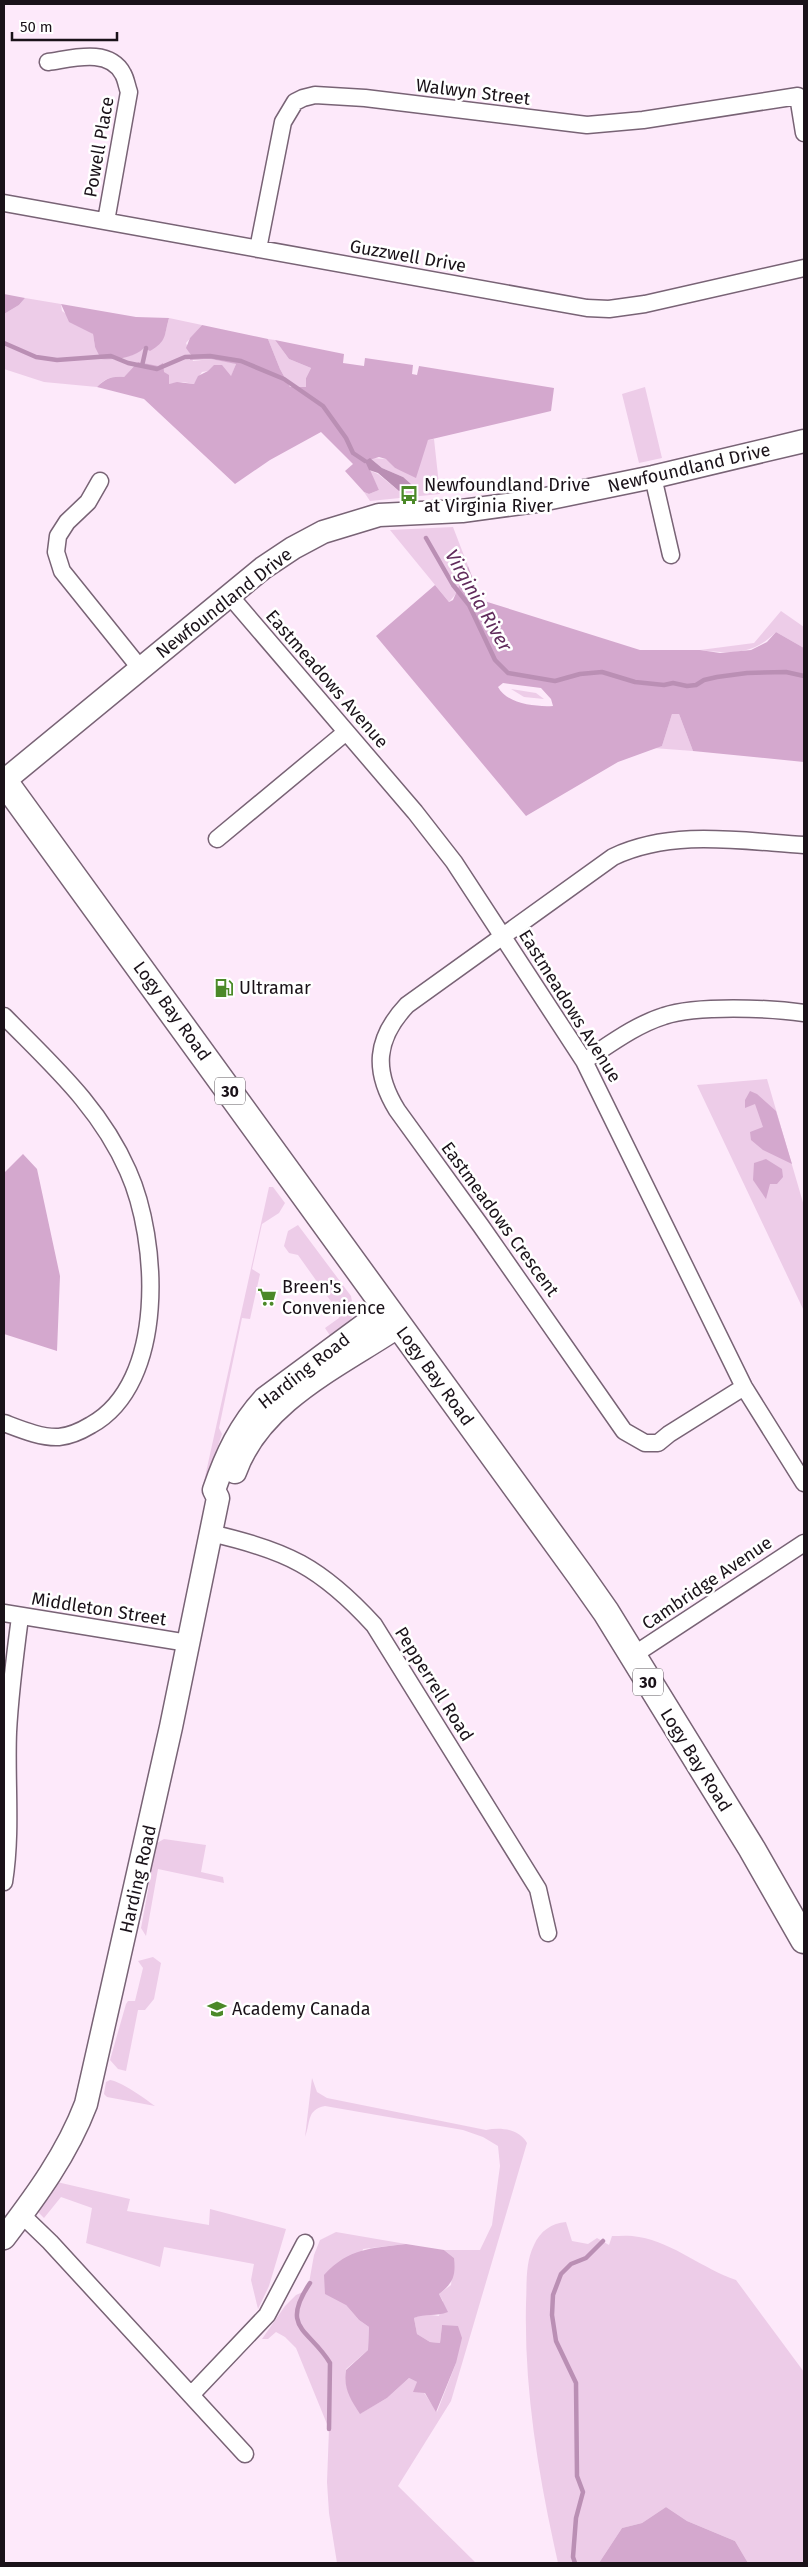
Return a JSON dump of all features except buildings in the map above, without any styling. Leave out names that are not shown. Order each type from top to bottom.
[{"type":"main road","name":"Logy Bay Road","points":[[4,781],[580,1575],[752,1850],[804,1940]]},
{"type":"street","name":"Powell Place","points":[[48,62],[88,56],[109,60],[123,73],[129,92],[106,221]]},
{"type":"street","name":"Walwyn Street","points":[[258,249],[282,122],[292,107],[303,98],[315,95],[365,98],[587,125],[642,120],[798,96],[804,133]]},
{"type":"street","name":"Guzzwell Drive","points":[[4,203],[587,308],[609,309],[645,304],[804,268]]},
{"type":"street","name":"Newfoundland Drive","points":[[4,781],[64,734],[140,668],[263,568],[293,548],[323,532],[349,522],[379,515],[462,511],[536,501],[653,477],[804,441]]},
{"type":"street","points":[[653,477],[671,555]]},
{"type":"street","points":[[100,481],[88,502],[67,522],[58,536],[56,552],[62,571],[140,668]]},
{"type":"street","name":"Eastmeadows Avenue","points":[[230,596],[415,812],[454,862],[584,1061],[744,1387],[804,1483]]},
{"type":"street","points":[[217,839],[346,732]]},
{"type":"street","name":"Eastmeadows Crescent","points":[[744,1387],[669,1434],[658,1443],[645,1443],[624,1431],[386,1093],[380,1070],[383,1043],[393,1020],[407,1005],[613,857],[646,844],[686,838],[804,845]]},
{"type":"street","points":[[584,1061],[646,1024],[679,1012],[708,1009],[804,1013]]},
{"type":"street","points":[[4,1016],[92,1108],[112,1137],[129,1173],[142,1210],[151,1281],[148,1318],[142,1349],[133,1381],[120,1402],[102,1419],[77,1432],[58,1437],[40,1434],[4,1423]]},
{"type":"street","name":"Harding Road","points":[[4,2238],[61,2158],[77,2128],[86,2104],[140,1872],[218,1498],[214,1490],[223,1464],[234,1438],[260,1404],[288,1380],[393,1317]]},
{"type":"street","name":"Pepperrell Road","points":[[210,1534],[267,1548],[304,1564],[327,1579],[349,1598],[374,1625],[538,1889],[548,1933]]},
{"type":"street","name":"Cambridge Avenue","points":[[632,1656],[804,1542]]},
{"type":"street","name":"Middleton Street","points":[[4,1613],[188,1643]]},
{"type":"street","points":[[4,1882],[9,1829],[6,1772],[10,1693],[20,1617]]},
{"type":"street","points":[[22,2215],[50,2242],[245,2454]]},
{"type":"street","points":[[191,2395],[267,2315],[304,2243]]},
{"type":"shaded area","points":[[4,294],[25,298],[19,305],[4,314]]},
{"type":"shaded area","points":[[25,298],[61,304],[62,311],[93,334],[95,347],[115,360],[132,355],[144,348],[149,348],[165,334],[169,318],[202,325],[186,343],[193,361],[211,359],[236,364],[231,377],[208,371],[202,372],[194,384],[183,382],[169,384],[164,374],[158,368],[138,362],[124,377],[109,378],[97,387],[44,382],[4,369],[4,314],[19,305]]},
{"type":"shaded area","points":[[61,304],[136,317],[169,318],[162,341],[150,351],[144,348],[124,358],[101,359],[95,347],[93,334],[69,322]]},
{"type":"shaded area","points":[[202,325],[268,339],[280,369],[290,387],[306,387],[306,378],[311,368],[289,359],[275,340],[344,354],[343,363],[364,366],[365,358],[413,365],[412,374],[417,375],[419,366],[554,388],[551,411],[428,440],[416,478],[395,468],[386,459],[379,457],[366,461],[379,490],[369,494],[364,492],[345,471],[353,464],[321,432],[270,460],[235,484],[144,399],[97,387],[109,378],[124,377],[138,362],[158,366],[163,363],[164,372],[169,375],[169,384],[177,382],[194,384],[198,376],[208,371],[214,365],[222,365],[231,376],[236,364],[211,359],[190,360],[191,355],[186,348],[190,338]]},
{"type":"shaded area","points":[[268,339],[275,340],[289,359],[311,368],[306,378],[306,387],[290,387],[280,369]]},
{"type":"shaded area","points":[[645,387],[662,458],[639,463],[622,394]]},
{"type":"shaded area","points":[[434,439],[440,494],[370,501],[364,492],[369,494],[379,490],[369,470],[378,474],[399,491],[403,477],[382,468],[370,458],[387,459],[395,468],[409,473],[428,440]]},
{"type":"shaded area","points":[[370,458],[382,468],[403,477],[412,485],[399,491],[378,473],[369,470],[365,461]]},
{"type":"shaded area","points":[[453,527],[468,566],[460,589],[449,602],[390,530]]},
{"type":"shaded area","points":[[468,566],[481,600],[640,650],[700,650],[720,653],[751,650],[767,642],[776,632],[804,648],[804,762],[693,751],[679,714],[672,714],[662,746],[618,762],[526,816],[376,636],[435,585],[449,602],[453,600]],"holes":[[[503,683],[541,688],[551,699],[553,706],[530,705],[515,701],[502,693],[498,687]]]},
{"type":"shaded area","points":[[781,611],[804,627],[804,648],[776,632],[767,640],[750,649],[732,652],[700,650],[754,643]]},
{"type":"shaded area","points":[[511,689],[536,693],[544,699],[524,697]]},
{"type":"shaded area","points":[[672,714],[679,714],[693,751],[653,748],[662,746]]},
{"type":"shaded area","points":[[767,1079],[804,1206],[804,1311],[697,1085]]},
{"type":"shaded area","points":[[750,1091],[757,1094],[776,1111],[792,1164],[763,1150],[751,1140],[750,1132],[763,1127],[755,1104],[745,1108],[745,1100]]},
{"type":"shaded area","points":[[23,1154],[37,1169],[60,1276],[57,1351],[4,1334],[4,1173]]},
{"type":"shaded area","points":[[766,1159],[782,1169],[783,1177],[777,1184],[770,1184],[766,1199],[753,1180],[754,1163]]},
{"type":"shaded area","points":[[269,1187],[273,1187],[285,1203],[279,1213],[262,1224],[252,1269],[260,1274],[250,1319],[242,1318],[219,1428],[222,1434],[201,1495]]},
{"type":"shaded area","points":[[298,1225],[351,1296],[354,1312],[350,1322],[331,1337],[325,1328],[339,1318],[340,1314],[298,1255],[289,1253],[284,1246],[288,1231]]},
{"type":"shaded area","points":[[164,1839],[206,1845],[201,1872],[223,1877],[224,1883],[158,1869],[146,1936],[141,1928],[149,1885],[149,1867],[157,1843]]},
{"type":"shaded area","points":[[153,1957],[161,1963],[154,1999],[145,2010],[138,2010],[126,2071],[118,2069],[110,2060],[126,2004],[128,2001],[135,2001],[143,1968],[138,1961]]},
{"type":"shaded area","points":[[312,2078],[317,2092],[327,2098],[486,2130],[509,2130],[524,2138],[527,2143],[451,2401],[398,2486],[476,2563],[337,2563],[329,2513],[327,2482],[329,2429],[296,2348],[285,2337],[276,2332],[268,2339],[262,2339],[285,2306],[296,2295],[303,2292],[309,2283],[314,2255],[320,2240],[336,2232],[406,2244],[363,2249],[346,2305],[359,2320],[369,2327],[368,2350],[346,2369],[346,2382],[351,2397],[361,2413],[387,2398],[409,2378],[417,2382],[437,2412],[456,2363],[442,2325],[440,2343],[430,2342],[417,2334],[414,2318],[423,2314],[439,2316],[443,2301],[439,2294],[451,2285],[454,2258],[444,2250],[480,2250],[492,2225],[500,2166],[498,2146],[483,2137],[463,2130],[325,2106],[315,2110],[310,2117],[305,2137]]},
{"type":"shaded area","points":[[110,2080],[127,2087],[155,2106],[107,2097],[104,2094],[106,2082]]},
{"type":"shaded area","points":[[57,2182],[130,2199],[127,2211],[209,2225],[210,2209],[286,2229],[269,2286],[258,2309],[251,2280],[254,2264],[164,2247],[160,2267],[86,2243],[92,2208],[61,2197],[44,2218],[36,2210]]},
{"type":"shaded area","points":[[566,2222],[572,2241],[588,2244],[597,2238],[609,2245],[612,2236],[639,2237],[652,2240],[736,2280],[804,2372],[804,2563],[748,2563],[735,2541],[687,2521],[666,2507],[642,2523],[622,2528],[599,2563],[558,2563],[534,2435],[527,2370],[526,2304],[528,2266],[534,2245],[547,2229],[556,2224]]},
{"type":"shaded area","points":[[406,2244],[444,2250],[454,2258],[454,2274],[452,2279],[448,2286],[439,2294],[448,2312],[414,2318],[417,2334],[430,2342],[440,2343],[442,2325],[458,2326],[462,2338],[456,2363],[436,2412],[425,2393],[413,2392],[417,2382],[409,2378],[387,2398],[360,2414],[348,2393],[345,2376],[346,2370],[368,2350],[369,2327],[359,2320],[346,2305],[325,2294],[324,2275],[352,2254]]},
{"type":"shaded area","points":[[666,2507],[687,2521],[735,2541],[748,2563],[599,2563],[622,2528],[642,2523]]},
{"type":"waterway","name":"Virginia River","points":[[4,343],[36,357],[57,360],[111,356],[128,363],[157,369],[185,357],[210,356],[241,361],[284,379],[323,406],[346,438],[353,453],[365,461]]},
{"type":"waterway","points":[[142,366],[146,348]]},
{"type":"waterway","name":"Virginia River","points":[[426,538],[453,585],[469,605],[495,660],[508,673],[555,681],[580,674],[602,672],[635,682],[664,685],[673,683],[687,686],[696,685],[704,680],[717,677],[747,673],[786,672],[804,676]]},
{"type":"waterway","points":[[575,2563],[573,2557],[576,2518],[583,2492],[577,2476],[576,2383],[556,2341],[552,2315],[553,2295],[561,2274],[571,2264],[586,2258],[603,2241]]},
{"type":"waterway","points":[[310,2283],[301,2298],[297,2310],[297,2320],[301,2328],[330,2363],[329,2429]]},
{"type":"place","name":"Newfoundland Drive at Virginia River","points":[[409,495]]},
{"type":"place","name":"Ultramar","points":[[224,988]]},
{"type":"place","name":"Breen's Convenience","points":[[267,1297]]},
{"type":"place","name":"Academy Canada","points":[[217,2009]]}]
